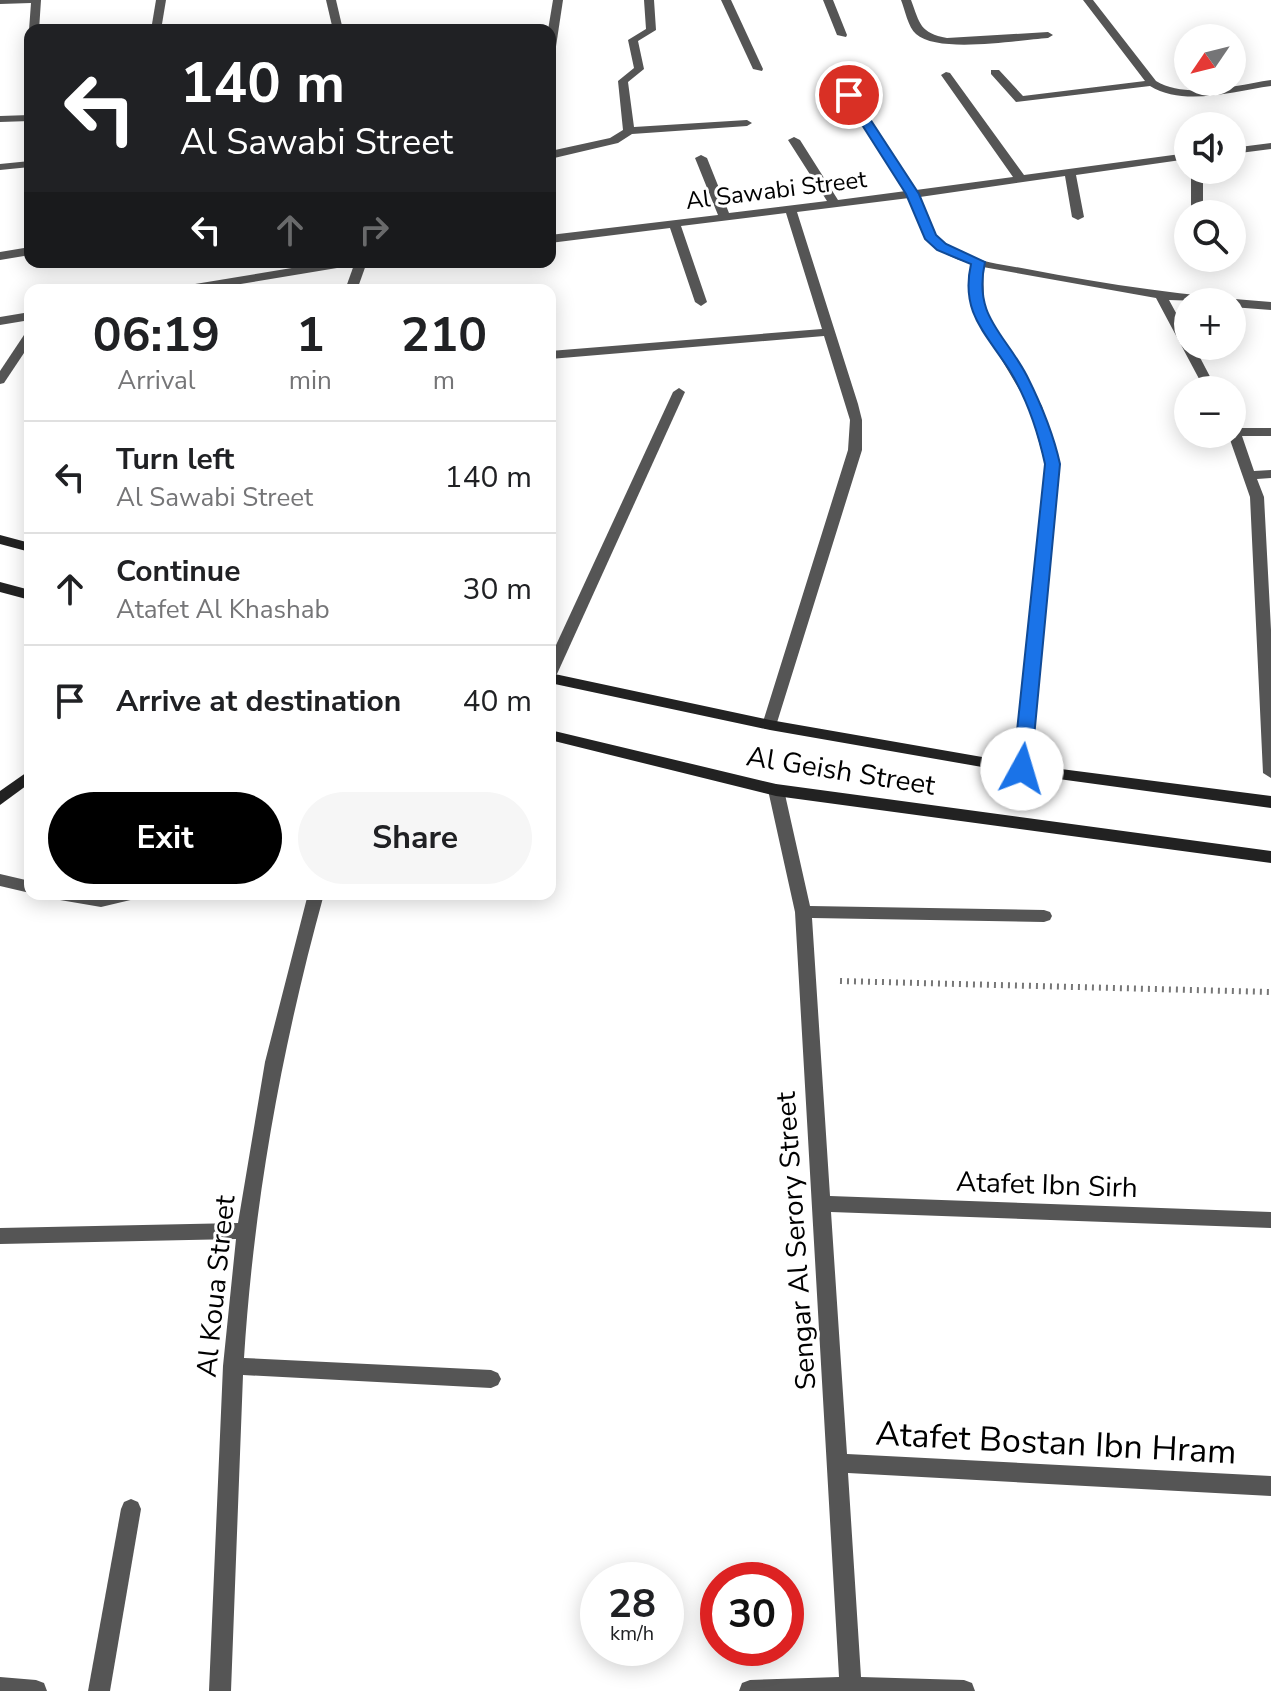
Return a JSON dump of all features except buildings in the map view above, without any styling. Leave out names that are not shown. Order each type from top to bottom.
[{"type":"main road","points":[[1,542],[24,547]]},
{"type":"main road","points":[[0,587],[24,593]]},
{"type":"main road","name":"Al Geish Street","points":[[556,677],[770,725],[1022,769],[1271,802]]},
{"type":"main road","name":"Al Geish Street","points":[[556,736],[776,790],[1271,857]]},
{"type":"main road","points":[[0,799],[24,780]]},
{"type":"street","points":[[0,1],[34,0],[34,24]]},
{"type":"street","points":[[157,24],[161,0]]},
{"type":"street","points":[[331,0],[337,24]]},
{"type":"street","points":[[554,24],[558,0]]},
{"type":"street","points":[[629,131],[623,81],[639,69],[633,40],[651,30],[649,0]]},
{"type":"street","points":[[726,0],[758,69]]},
{"type":"street","points":[[828,0],[842,35]]},
{"type":"street","points":[[906,0],[918,31],[938,40],[1048,35]]},
{"type":"street","points":[[1088,0],[1152,83],[1162,91],[1179,93],[1271,83]]},
{"type":"street","points":[[995,72],[1020,100],[1152,83]]},
{"type":"street","points":[[946,75],[1020,178]]},
{"type":"street","points":[[849,95],[913,194],[930,237],[941,247],[978,262],[1174,297]]},
{"type":"street","points":[[0,119],[24,118]]},
{"type":"street","points":[[556,153],[614,141],[629,131],[747,123]]},
{"type":"street","points":[[794,140],[835,205]]},
{"type":"street","points":[[1246,149],[1271,146]]},
{"type":"street","points":[[701,158],[726,219]]},
{"type":"street","name":"Al Sawabi Street","points":[[556,238],[791,211],[1174,158]]},
{"type":"street","points":[[0,167],[24,165]]},
{"type":"street","points":[[1070,172],[1078,217]]},
{"type":"street","points":[[770,725],[855,450],[856,420],[852,404],[791,211]]},
{"type":"street","points":[[675,225],[701,302]]},
{"type":"street","points":[[0,256],[24,252]]},
{"type":"street","points":[[978,262],[974,282],[976,303],[984,324],[1034,402],[1046,432],[1052,464],[1022,769]]},
{"type":"street","points":[[219,284],[313,268]]},
{"type":"street","points":[[1161,296],[1204,376]]},
{"type":"street","points":[[1246,304],[1271,306]]},
{"type":"street","points":[[0,321],[24,317]]},
{"type":"street","points":[[556,355],[828,332]]},
{"type":"street","points":[[0,380],[24,344]]},
{"type":"street","points":[[556,663],[679,392]]},
{"type":"street","points":[[1246,431],[1271,432]]},
{"type":"street","points":[[1241,448],[1257,497],[1271,773]]},
{"type":"street","points":[[1251,475],[1271,474]]},
{"type":"street","name":"Sengar Al Serory Street","points":[[776,790],[803,912],[850,1690]]},
{"type":"street","points":[[0,880],[24,886]]},
{"type":"street","name":"Al Koua Street","points":[[220,1691],[233,1366],[246,1231],[271,1077],[298,954],[314,900]]},
{"type":"street","points":[[803,912],[1044,916]]},
{"type":"street","name":"Atafet Ibn Sirh","points":[[821,1204],[1271,1220]]},
{"type":"street","points":[[0,1236],[246,1231]]},
{"type":"street","points":[[233,1366],[491,1379]]},
{"type":"street","name":"Atafet Bostan Ibn Hram","points":[[837,1463],[1271,1486]]},
{"type":"street","points":[[99,1691],[131,1509]]},
{"type":"street","points":[[0,1688],[36,1691]]},
{"type":"street","points":[[750,1691],[964,1691]]},
{"type":"path","points":[[807,981],[1271,992]]},
{"type":"route","points":[[849,95],[913,194],[930,237],[941,247],[978,262],[974,282],[976,303],[984,324],[1018,372],[1046,432],[1052,464],[1022,769]]}]
